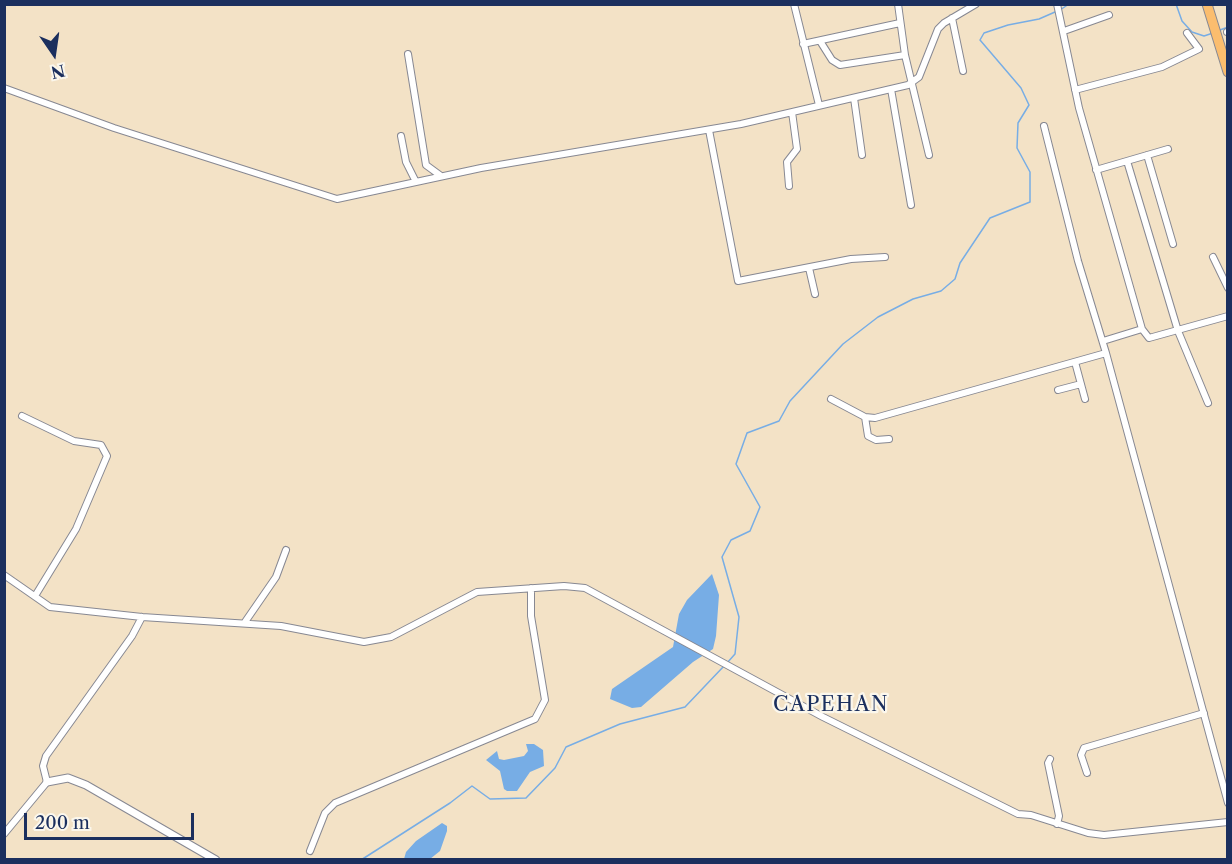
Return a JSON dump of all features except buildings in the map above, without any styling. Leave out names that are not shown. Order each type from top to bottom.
[{"type":"highway","points":[[1207,4],[1227,72]]},
{"type":"street","points":[[794,4],[819,105]]},
{"type":"street","points":[[897,4],[905,55],[928,155]]},
{"type":"street","points":[[4,88],[114,128],[330,199],[441,176],[709,130],[913,83],[921,73],[934,35],[944,22],[976,4]]},
{"type":"street","points":[[1058,8],[1075,90],[1142,329],[1147,338],[1227,316]]},
{"type":"street","points":[[1064,31],[1110,15]]},
{"type":"street","points":[[952,18],[963,71]]},
{"type":"street","points":[[803,44],[900,23]]},
{"type":"street","points":[[1075,90],[1162,67],[1199,49],[1187,33]]},
{"type":"street","points":[[820,41],[832,60],[840,65],[905,55]]},
{"type":"street","points":[[408,54],[427,168],[425,180]]},
{"type":"street","points":[[891,89],[911,205]]},
{"type":"street","points":[[854,98],[862,155]]},
{"type":"street","points":[[789,186],[787,162],[797,148],[792,112]]},
{"type":"street","points":[[1044,126],[1078,261],[1103,341],[1227,803]]},
{"type":"street","points":[[709,130],[736,279],[743,282],[850,259],[885,257]]},
{"type":"street","points":[[401,136],[406,162],[416,182]]},
{"type":"street","points":[[1096,170],[1168,149]]},
{"type":"street","points":[[1147,155],[1173,244]]},
{"type":"street","points":[[1127,161],[1178,331],[1208,403]]},
{"type":"street","points":[[427,168],[441,176]]},
{"type":"street","points":[[1213,257],[1227,288]]},
{"type":"street","points":[[809,267],[815,294]]},
{"type":"street","points":[[1103,341],[1142,329]]},
{"type":"street","points":[[831,399],[866,417],[875,418],[1106,353]]},
{"type":"street","points":[[1075,362],[1085,399]]},
{"type":"street","points":[[1058,390],[1081,384]]},
{"type":"street","points":[[22,416],[74,441],[101,445],[106,450],[107,456],[76,529],[35,596]]},
{"type":"street","points":[[866,417],[868,436],[876,440],[889,439]]},
{"type":"street","points":[[245,622],[276,577],[286,550]]},
{"type":"street","points":[[4,575],[50,607],[142,617],[245,622],[289,627],[346,640],[378,641],[477,592],[564,586],[591,590],[948,782],[1018,814],[1031,815],[1104,835],[1227,822]]},
{"type":"street","points":[[310,851],[325,813],[335,802],[535,719],[545,699],[531,616],[531,588]]},
{"type":"street","points":[[47,782],[43,766],[46,756],[132,636],[142,617]]},
{"type":"street","points":[[1087,773],[1081,755],[1084,748],[1204,713]]},
{"type":"street","points":[[1050,759],[1048,763],[1059,816],[1058,824]]},
{"type":"street","points":[[4,834],[47,782],[68,778],[86,785],[216,860]]},
{"type":"water","points":[[712,574],[719,595],[713,649],[693,662],[641,707],[632,708],[610,699],[612,689],[673,647],[679,614],[687,600]]},
{"type":"water","points":[[526,744],[534,744],[543,750],[544,766],[530,772],[517,791],[507,791],[504,789],[500,771],[486,760],[497,751],[499,759],[504,760],[524,756],[528,751]]},
{"type":"water","points":[[442,823],[447,826],[447,831],[440,851],[430,859],[404,859],[406,852],[416,841]]},
{"type":"waterway","points":[[1060,10],[1069,4]]},
{"type":"waterway","points":[[1176,4],[1182,21],[1192,32],[1204,36],[1213,33]]},
{"type":"waterway","points":[[727,663],[735,654],[739,617],[722,557],[731,540],[750,531],[760,507],[736,464],[747,433],[779,421],[790,401],[843,344],[878,317],[913,299],[941,291],[955,279],[960,263],[990,218],[1030,202],[1030,172],[1017,148],[1018,123],[1029,105],[1021,88],[980,40],[984,33],[1008,25],[1039,19],[1055,12]]},
{"type":"waterway","points":[[1220,30],[1228,27]]},
{"type":"waterway","points":[[361,860],[450,803],[472,786],[490,799],[526,798],[555,768],[566,747],[620,724],[685,707],[724,666]]},
{"type":"district","name":"CAPEHAN","points":[[831,705]]}]
